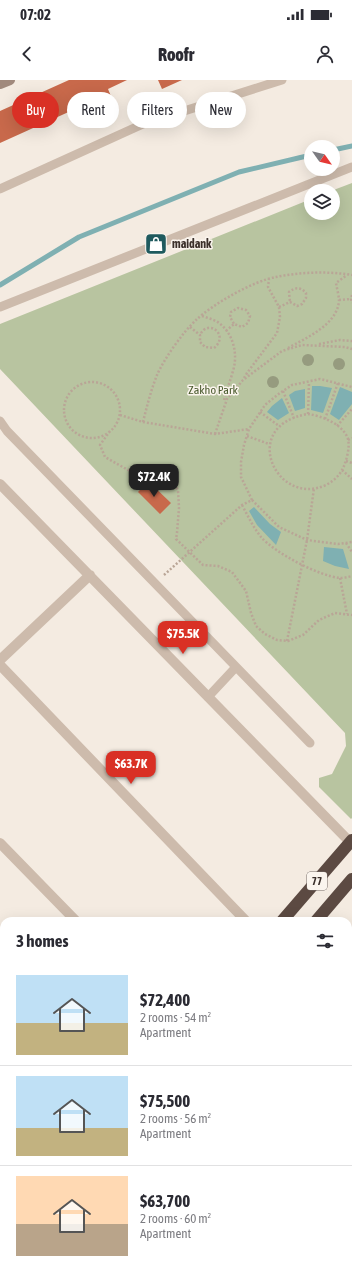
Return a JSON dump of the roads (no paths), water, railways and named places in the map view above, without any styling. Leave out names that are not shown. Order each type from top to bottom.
[{"type":"highway","name":"77","points":[[285,917],[351,841]]},
{"type":"highway","name":"77","points":[[319,917],[352,878]]},
{"type":"main road","points":[[0,84],[10,80]]},
{"type":"street","points":[[1,487],[90,575],[351,841]]},
{"type":"street","points":[[0,660],[90,575]]},
{"type":"street","points":[[0,665],[242,917]]},
{"type":"street","points":[[0,843],[72,917]]},
{"type":"lane","points":[[0,189],[143,124],[282,80]]},
{"type":"lane","points":[[0,307],[352,167]]},
{"type":"lane","points":[[0,421],[3,433],[155,583],[310,743]]},
{"type":"lane","points":[[208,696],[236,666]]},
{"type":"water","points":[[312,386],[332,388],[323,413],[311,410]]},
{"type":"water","points":[[340,387],[352,392],[352,404],[339,420],[330,414]]},
{"type":"water","points":[[305,389],[305,408],[295,411],[289,395],[295,391]]},
{"type":"water","points":[[282,398],[289,413],[278,420],[267,412]]},
{"type":"water","points":[[254,507],[270,524],[281,532],[276,545],[257,525],[249,511]]},
{"type":"water","points":[[324,547],[343,549],[349,569],[335,566],[323,561]]},
{"type":"waterway","points":[[340,149],[352,146]]},
{"type":"waterway","points":[[0,285],[79,237],[239,172],[304,157]]},
{"type":"place","name":"maidank","points":[[156,244]]},
{"type":"park label","name":"Zakho Park","points":[[213,390]]}]
